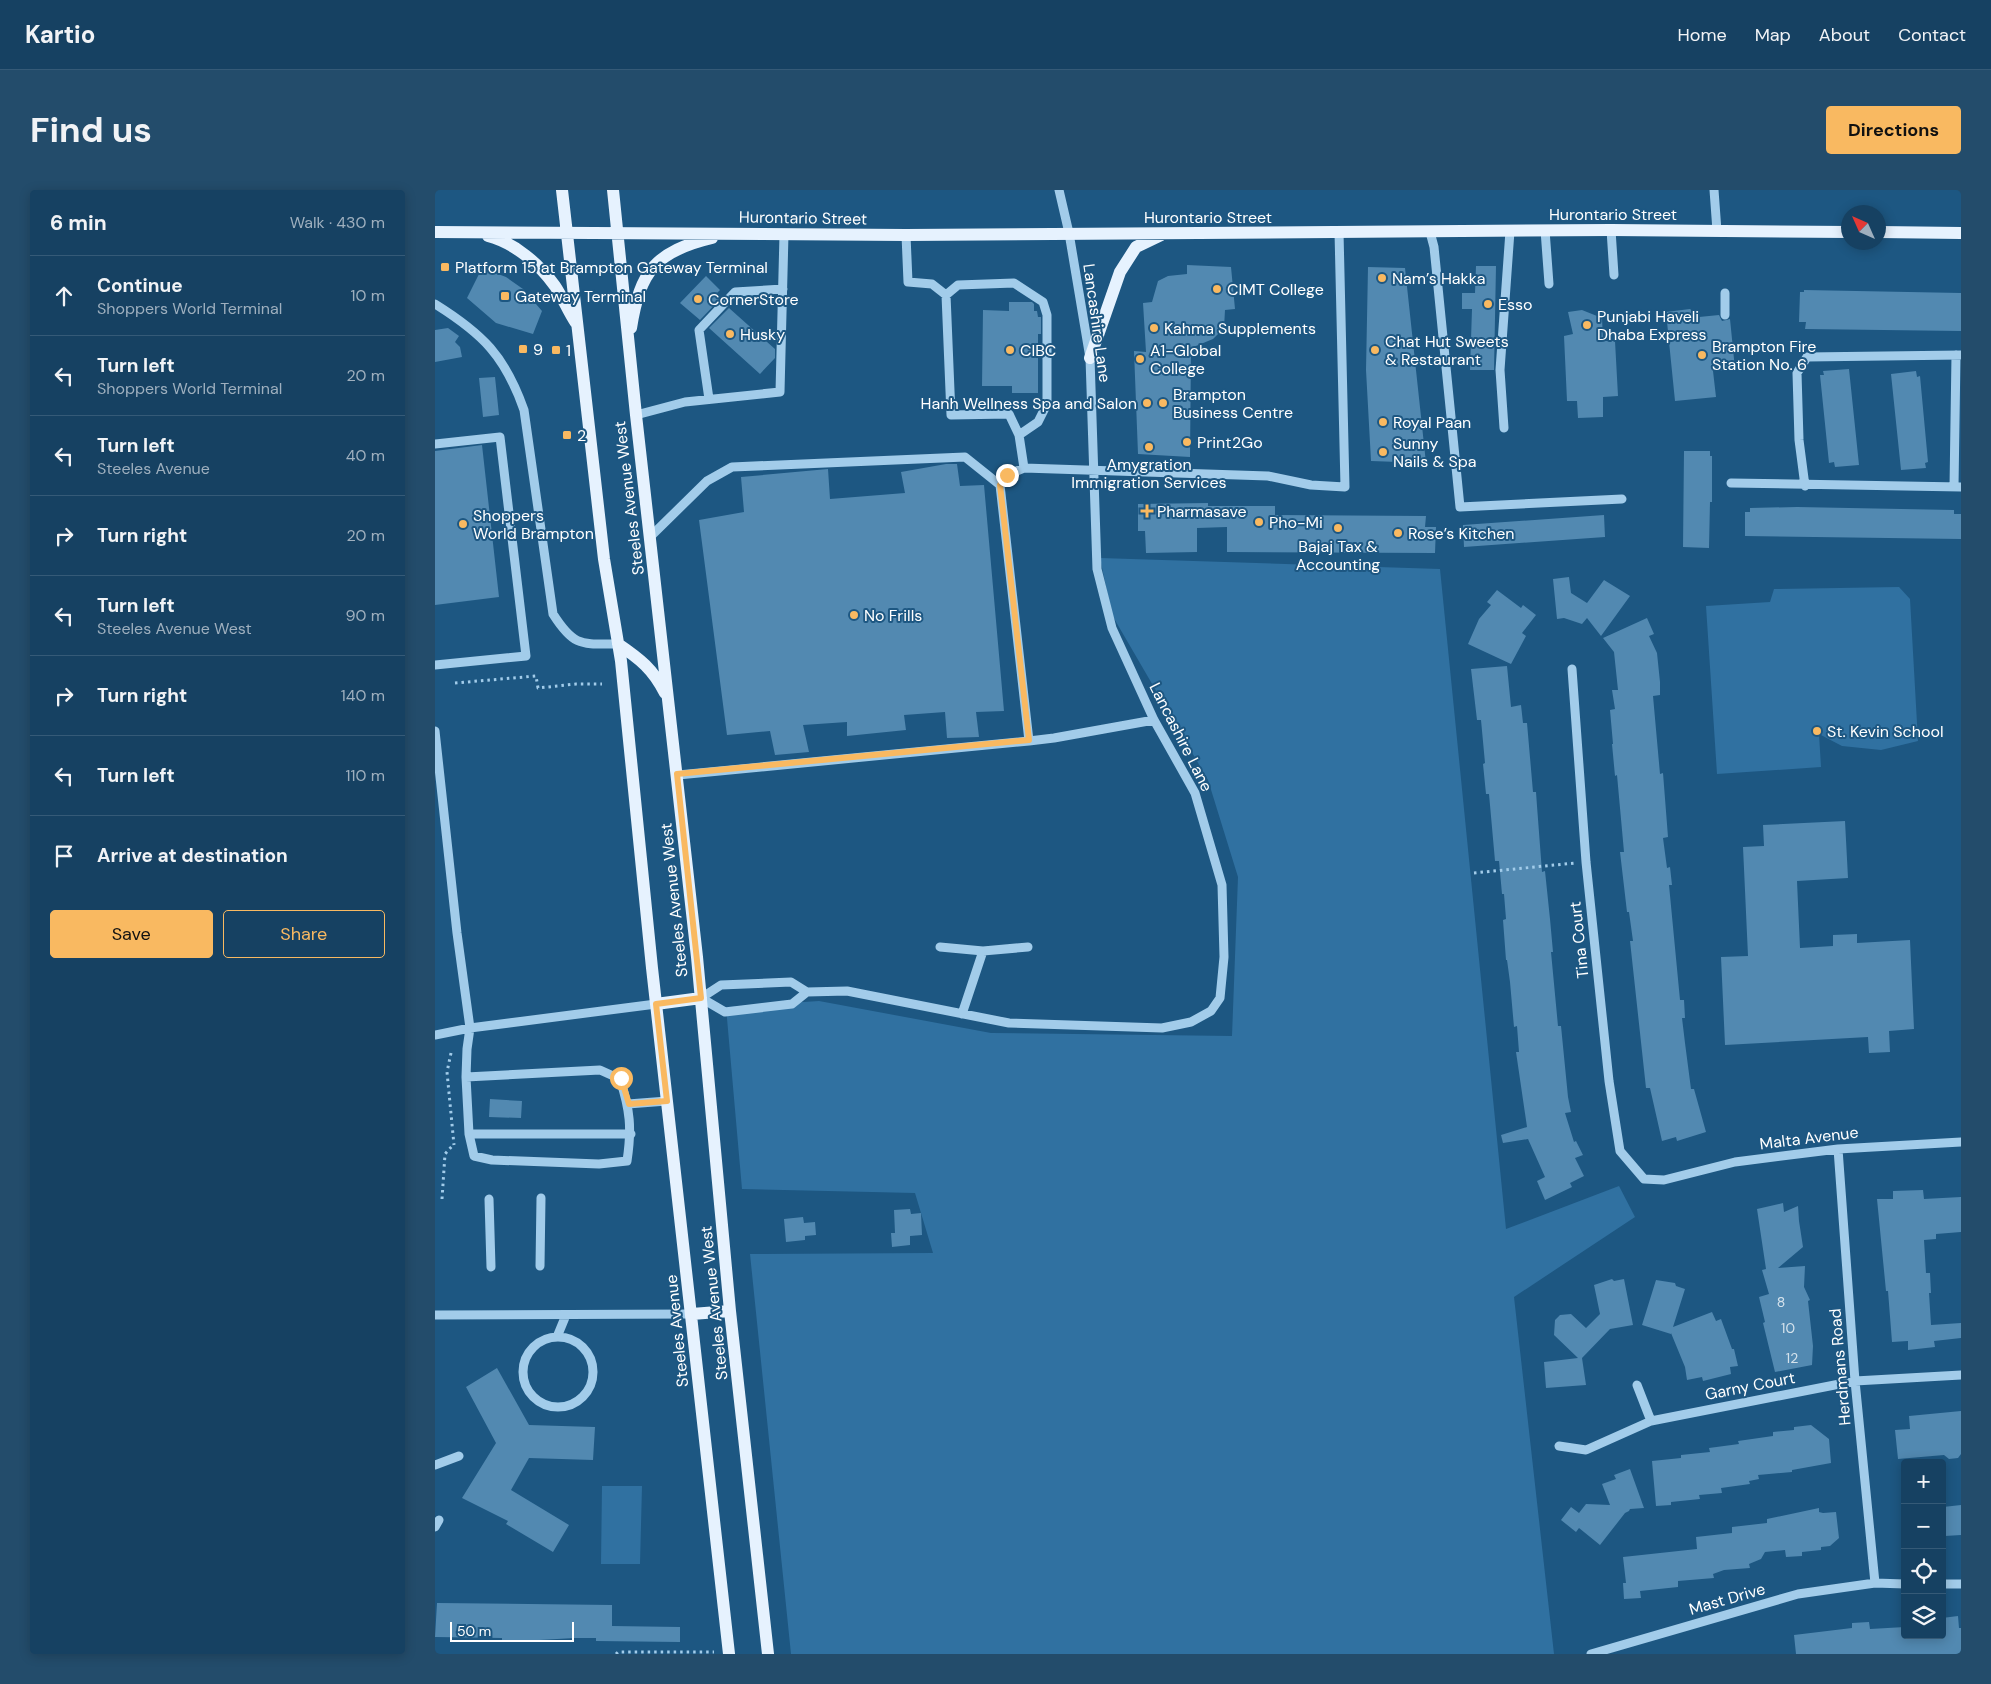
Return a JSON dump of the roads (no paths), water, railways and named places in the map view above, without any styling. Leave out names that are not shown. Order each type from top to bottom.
[{"type":"main road","points":[[562,190],[567,232]]},
{"type":"main road","points":[[613,190],[617,233]]},
{"type":"main road","name":"Hurontario Street","points":[[435,232],[906,235],[1545,230],[1841,232]]},
{"type":"main road","points":[[473,232],[501,240],[535,264],[555,287],[566,309],[578,325]]},
{"type":"main road","name":"Steeles Avenue West","points":[[567,232],[604,558],[618,644],[656,1004]]},
{"type":"main road","points":[[1886,232],[1961,233]]},
{"type":"main road","name":"Steeles Avenue West","points":[[617,233],[701,998],[730,1311],[767,1654]]},
{"type":"main road","points":[[628,345],[636,299],[645,279],[658,261],[674,250],[688,244],[734,233]]},
{"type":"main road","points":[[1090,358],[1120,272],[1136,247],[1166,233]]},
{"type":"main road","points":[[618,644],[651,669],[668,699]]},
{"type":"main road","points":[[656,1004],[701,998]]},
{"type":"main road","name":"Steeles Avenue","points":[[656,1004],[729,1654]]},
{"type":"main road","points":[[692,1314],[730,1311]]},
{"type":"street","name":"Lancashire Lane","points":[[701,998],[721,985],[791,982],[807,992],[847,991],[1009,1023],[1163,1028],[1191,1022],[1211,1011],[1221,996],[1223,957],[1222,885],[1195,793],[1154,720],[1112,628],[1097,569],[1090,358],[1069,233],[1059,190]]},
{"type":"street","points":[[1714,190],[1717,231]]},
{"type":"street","points":[[1545,230],[1549,284]]},
{"type":"street","points":[[1611,230],[1614,275]]},
{"type":"street","points":[[1504,428],[1500,370],[1510,231]]},
{"type":"street","points":[[1029,740],[1000,485],[1007,475],[1024,468],[1095,472],[1268,476],[1311,485],[1345,487],[1339,232]]},
{"type":"street","points":[[1430,232],[1434,247],[1460,507],[1622,499]]},
{"type":"street","points":[[636,415],[685,402],[780,392],[784,234]]},
{"type":"street","points":[[906,235],[908,282],[932,284],[946,295],[951,415],[1009,414],[1019,435],[1024,468]]},
{"type":"street","points":[[946,295],[958,285],[1015,283],[1043,302],[1047,315],[1047,404],[1038,422],[1019,435]]},
{"type":"street","points":[[709,400],[699,330],[735,292],[783,289]]},
{"type":"street","points":[[1725,293],[1725,315]]},
{"type":"street","points":[[435,304],[455,316],[484,340],[498,357],[514,383],[524,410],[553,614],[564,631],[574,640],[589,644],[618,644]]},
{"type":"street","points":[[1731,483],[1805,486],[1958,487],[1959,355],[1807,357],[1797,373],[1799,440],[1805,486]]},
{"type":"street","points":[[435,444],[500,437],[526,656],[435,666]]},
{"type":"street","points":[[651,536],[707,481],[732,467],[965,457],[1000,485]]},
{"type":"street","name":"Tina Court","points":[[1573,669],[1586,862],[1609,1081],[1620,1151],[1644,1179],[1663,1180]]},
{"type":"street","points":[[677,774],[1054,738],[1154,720]]},
{"type":"street","points":[[435,731],[457,934],[470,1028],[466,1077],[469,1134],[474,1156],[492,1160],[599,1164],[627,1162],[631,1134],[629,1104],[621,1078],[600,1070],[466,1077]]},
{"type":"street","points":[[940,947],[983,952],[1028,947]]},
{"type":"street","points":[[963,1014],[983,952]]},
{"type":"street","points":[[701,998],[725,1012],[792,1004],[807,992]]},
{"type":"street","points":[[435,1036],[470,1028],[656,1004]]},
{"type":"street","points":[[629,1104],[667,1101]]},
{"type":"street","points":[[469,1134],[631,1134]]},
{"type":"street","name":"Malta Avenue","points":[[1663,1180],[1735,1162],[1838,1149],[1961,1142]]},
{"type":"street","name":"Herdmans Road","points":[[1838,1149],[1855,1381],[1875,1583]]},
{"type":"street","points":[[540,1266],[541,1198]]},
{"type":"street","points":[[489,1199],[491,1267]]},
{"type":"street","points":[[435,1315],[692,1314]]},
{"type":"street","points":[[557,1337],[566,1315]]},
{"type":"street","points":[[557,1337],[570,1339],[582,1346],[590,1358],[593,1371],[591,1384],[583,1396],[572,1404],[559,1407],[545,1405],[534,1398],[526,1387],[523,1373],[525,1360],[532,1348],[543,1340],[557,1337]]},
{"type":"street","name":"Garny Court","points":[[1559,1446],[1586,1450],[1651,1421],[1855,1381],[1961,1375]]},
{"type":"street","points":[[1637,1385],[1651,1421]]},
{"type":"street","points":[[435,1466],[459,1456]]},
{"type":"street","name":"Mast Drive","points":[[1591,1654],[1798,1594],[1875,1583],[1901,1584]]},
{"type":"street","points":[[1946,1584],[1961,1584]]},
{"type":"place","name":"Platform 15 at Brampton Gateway Terminal","points":[[445,267]]},
{"type":"place","name":"Nam’s Hakka","points":[[1382,278]]},
{"type":"place","name":"CIMT College","points":[[1217,289]]},
{"type":"place","name":"Gateway Terminal","points":[[505,296]]},
{"type":"place","name":"CornerStore","points":[[698,299]]},
{"type":"place","name":"Esso","points":[[1488,304]]},
{"type":"place","name":"Punjabi Haveli Dhaba Express","points":[[1587,325]]},
{"type":"place","name":"Kahma Supplements","points":[[1154,328]]},
{"type":"place","name":"Husky","points":[[730,334]]},
{"type":"place","name":"9","points":[[523,349]]},
{"type":"place","name":"1","points":[[556,350]]},
{"type":"place","name":"CIBC","points":[[1010,350]]},
{"type":"place","name":"Chat Hut Sweets & Restaurant","points":[[1375,350]]},
{"type":"place","name":"Brampton Fire Station No. 6","points":[[1702,355]]},
{"type":"place","name":"A1-Global College","points":[[1140,359]]},
{"type":"place","name":"Hanh Wellness Spa and Salon","points":[[1147,403]]},
{"type":"place","name":"Brampton Business Centre","points":[[1163,403]]},
{"type":"place","name":"Royal Paan","points":[[1383,422]]},
{"type":"place","name":"2","points":[[567,435]]},
{"type":"place","name":"Print2Go","points":[[1187,442]]},
{"type":"place","name":"Amygration Immigration Services","points":[[1149,447]]},
{"type":"place","name":"Sunny Nails & Spa","points":[[1383,452]]},
{"type":"place","name":"Pharmasave","points":[[1147,511]]},
{"type":"place","name":"Pho-Mi","points":[[1259,522]]},
{"type":"place","name":"Shoppers World Brampton","points":[[463,524]]},
{"type":"place","name":"Bajaj Tax & Accounting","points":[[1338,528]]},
{"type":"place","name":"Rose’s Kitchen","points":[[1398,533]]},
{"type":"place","name":"No Frills","points":[[854,615]]},
{"type":"place","name":"St. Kevin School","points":[[1817,731]]}]
